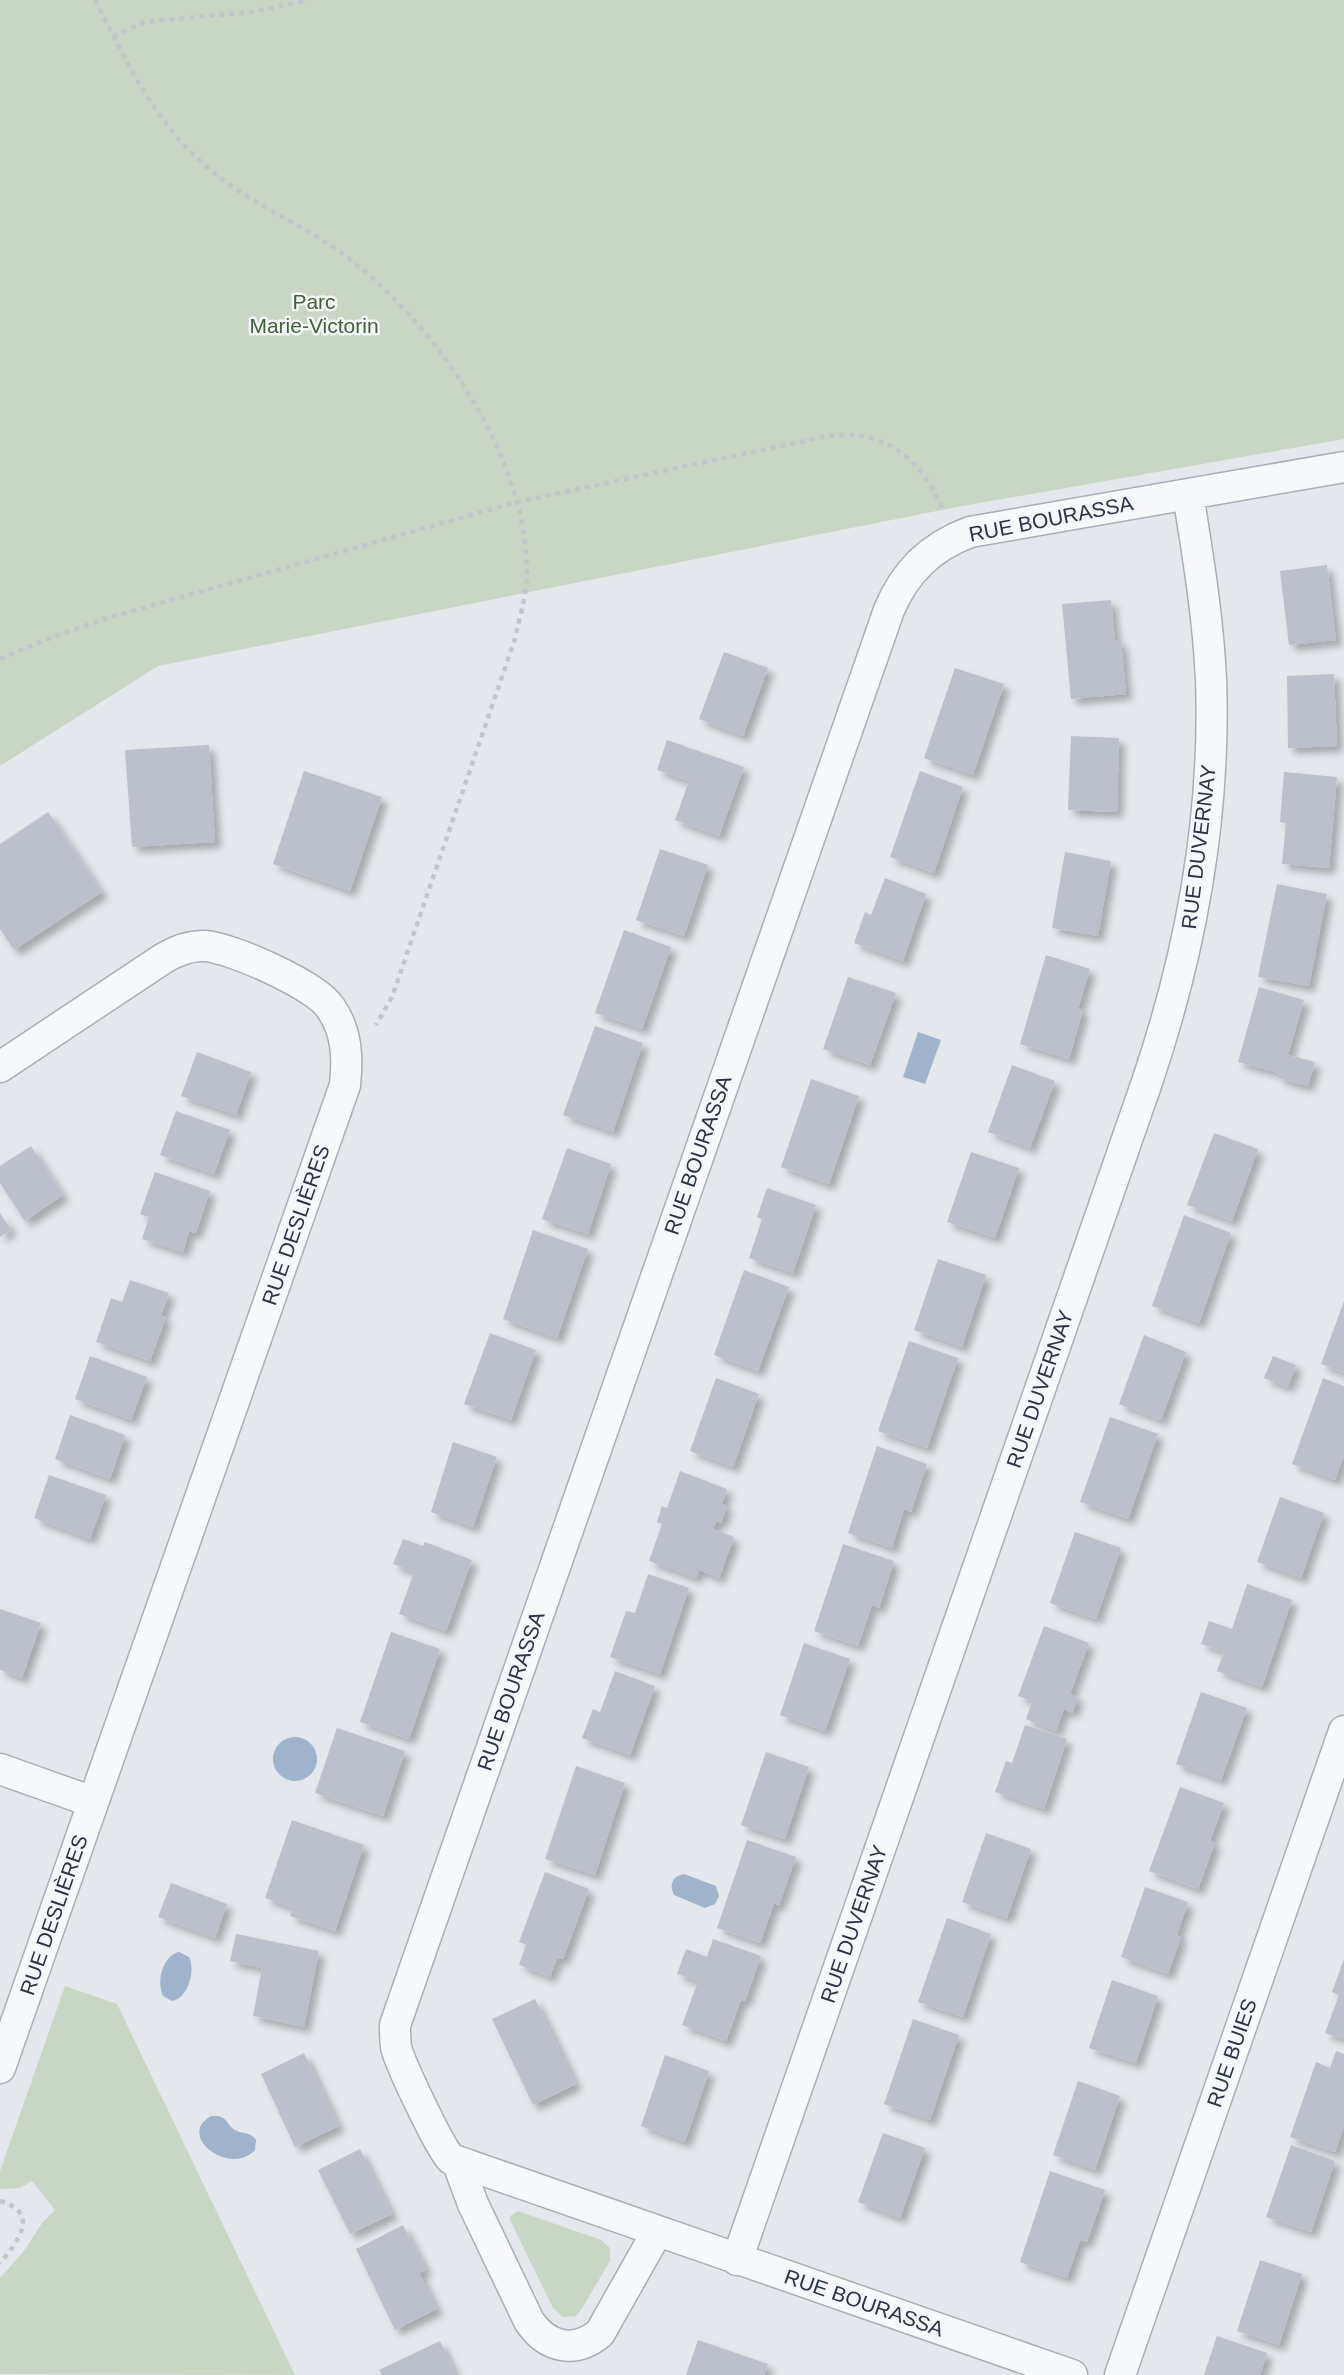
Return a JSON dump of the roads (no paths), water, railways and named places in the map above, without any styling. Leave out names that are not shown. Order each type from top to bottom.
[{"type":"street","name":"RUE BOURASSA","points":[[1072,2375],[457,2161],[447,2155],[401,2060],[394,2037],[400,2008],[895,595],[909,574],[926,556],[947,542],[970,532],[1344,467]]},
{"type":"street","name":"RUE DUVERNAY","points":[[737,2260],[1147,1082],[1178,978],[1197,894],[1203,851],[1212,722],[1204,593],[1188,494]]},
{"type":"street","name":"RUE DESLIÈRES","points":[[0,1067],[164,958],[205,946],[227,952],[309,988],[329,1004],[341,1027],[347,1052],[345,1085],[0,2068]]},
{"type":"street","name":"RUE BUIES","points":[[1120,2375],[1344,1731]]},
{"type":"street","points":[[0,1769],[93,1802]]},
{"type":"street","name":"RUE BOURASSA","points":[[457,2161],[473,2204],[529,2321],[540,2336],[557,2345],[576,2346],[600,2333],[657,2232]]},
{"type":"water","points":[[918,1032],[941,1040],[925,1084],[903,1077]]},
{"type":"water","points":[[295,1737],[310,1744],[317,1759],[310,1774],[295,1781],[280,1774],[273,1759],[280,1744]]},
{"type":"water","points":[[684,1874],[716,1886],[719,1896],[715,1904],[705,1908],[674,1895],[673,1882]]},
{"type":"water","points":[[179,1952],[189,1957],[191,1976],[182,1995],[172,2001],[163,1996],[161,1990],[162,1970],[169,1958]]},
{"type":"water","points":[[211,2116],[221,2117],[235,2130],[251,2135],[256,2140],[255,2150],[245,2157],[233,2159],[210,2151],[199,2134],[202,2124]]},
{"type":"park label","name":"Parc Marie-Victorin","points":[[314,314]]}]
